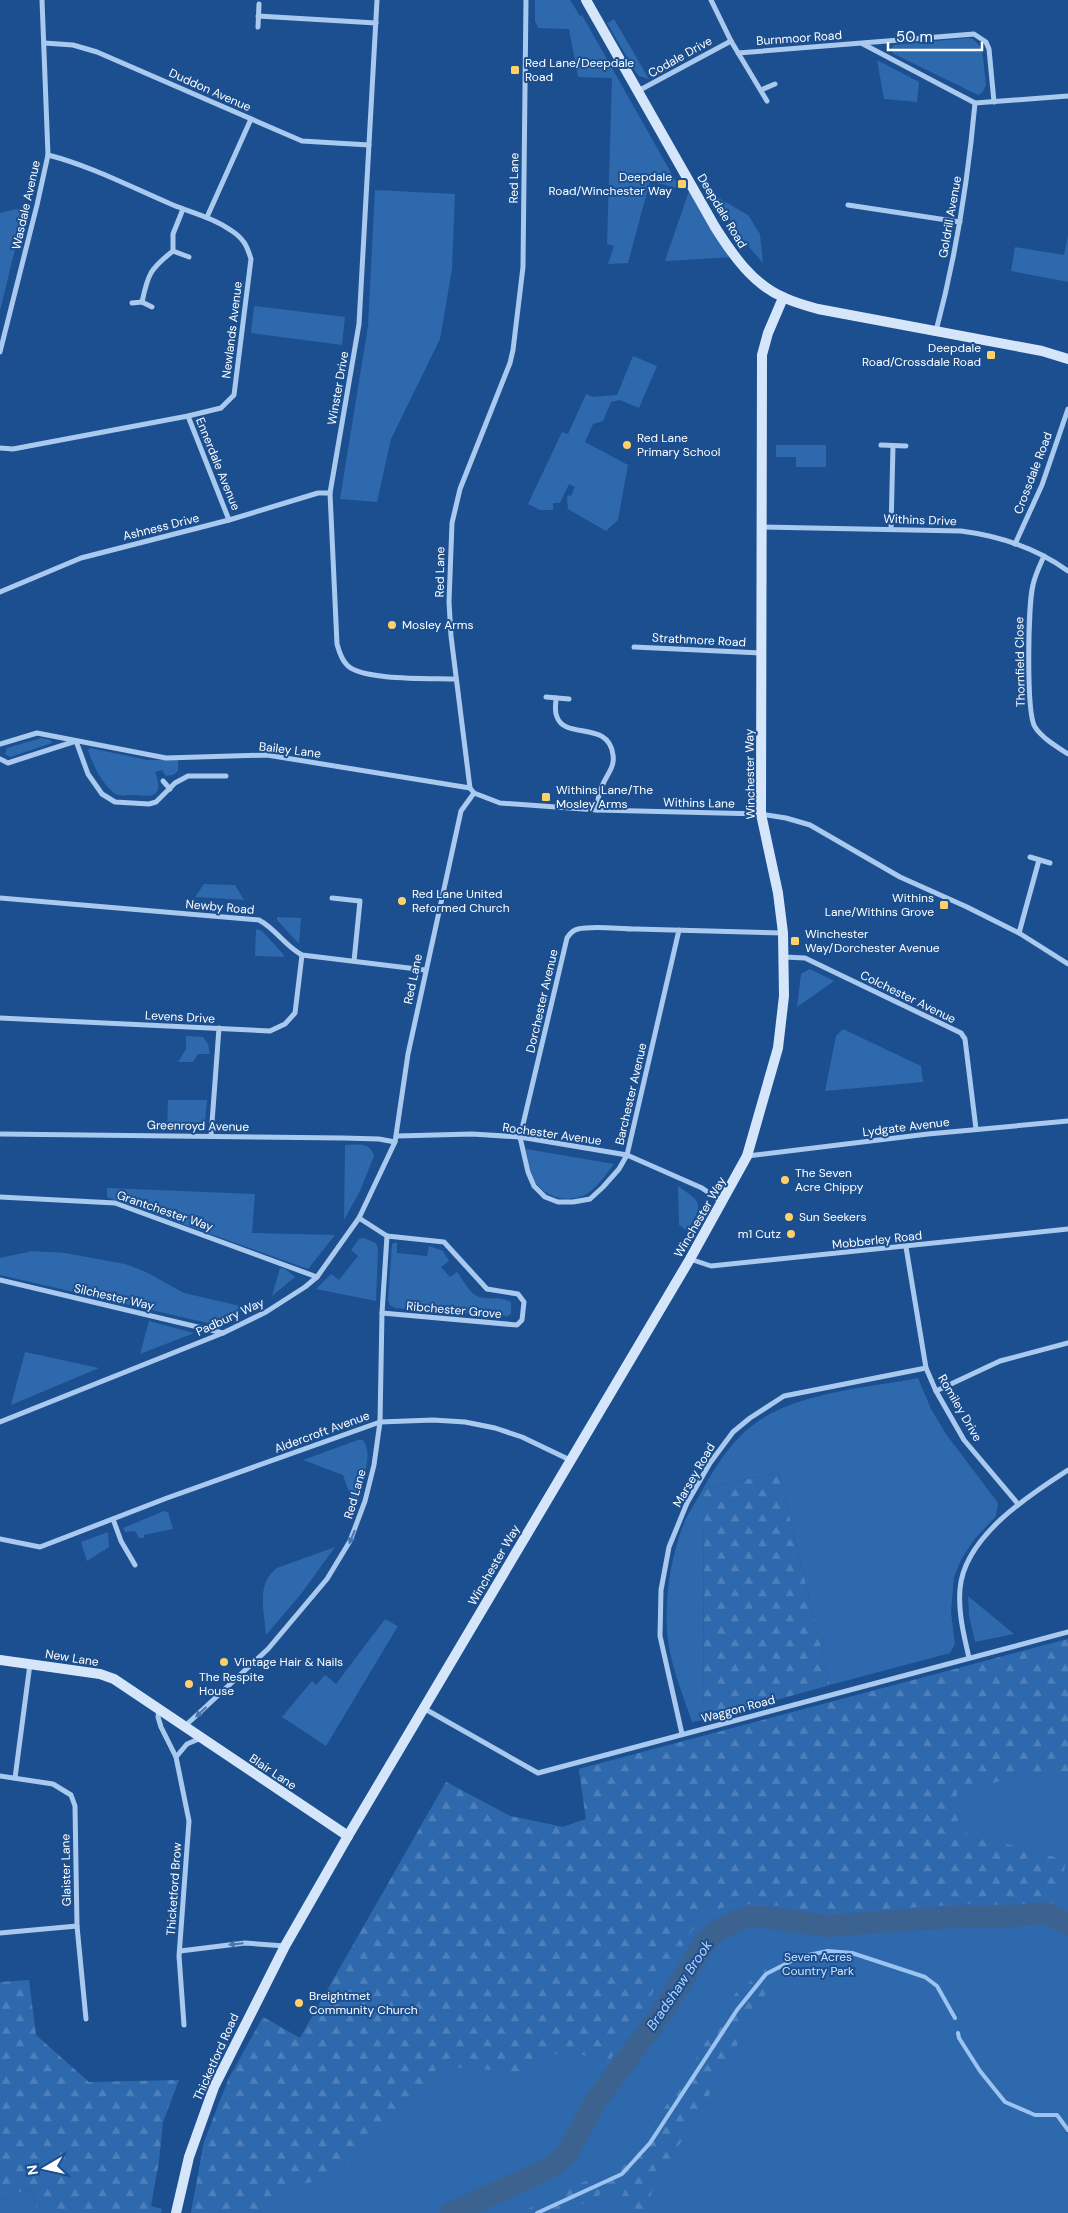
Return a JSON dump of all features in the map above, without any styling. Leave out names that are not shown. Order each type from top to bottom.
[{"type":"street","name":"Wasdale Avenue","points":[[0,352],[48,155],[42,0]]},
{"type":"street","name":"Winster Drive","points":[[377,0],[359,324],[330,493],[335,626],[341,656],[347,666],[357,672],[456,679]]},
{"type":"street","name":"Red Lane","points":[[396,1139],[408,1054],[425,970],[461,811],[472,790],[456,679],[449,602],[452,522],[460,489],[510,364],[523,267],[526,0]]},
{"type":"street","name":"Deepdale Road","points":[[586,0],[734,257],[759,281],[783,298],[818,309],[1042,351],[1068,359]]},
{"type":"street","name":"Burnmoor Road","points":[[711,0],[731,41],[767,101]]},
{"type":"street","points":[[258,27],[259,4]]},
{"type":"street","points":[[258,16],[376,23]]},
{"type":"street","name":"Burnmoor Road","points":[[738,53],[974,34],[986,42],[989,50],[994,102]]},
{"type":"street","name":"Codale Drive","points":[[638,92],[731,41]]},
{"type":"street","name":"Duddon Avenue","points":[[44,43],[73,45],[97,52],[302,141],[370,144]]},
{"type":"street","points":[[862,43],[975,103],[1068,96]]},
{"type":"street","points":[[760,90],[775,84]]},
{"type":"street","name":"Goldrill Avenue","points":[[936,332],[960,222],[969,164],[975,103]]},
{"type":"street","points":[[207,217],[251,119]]},
{"type":"street","name":"Newlands Avenue","points":[[0,448],[13,449],[188,416],[221,408],[234,395],[251,259],[246,242],[233,231],[207,217],[183,209],[71,161],[48,155]]},
{"type":"street","points":[[848,205],[960,222]]},
{"type":"street","points":[[173,251],[173,234],[183,209]]},
{"type":"street","points":[[173,251],[189,257]]},
{"type":"street","points":[[142,302],[149,274],[157,264],[173,251]]},
{"type":"street","name":"Winchester Way","points":[[285,1946],[348,1836],[425,1709],[723,1203],[747,1156],[778,1048],[784,996],[783,933],[778,893],[761,814],[762,355],[768,333],[783,298]]},
{"type":"street","points":[[132,304],[142,302],[152,307]]},
{"type":"street","name":"Crossdale Road","points":[[1016,544],[1042,485],[1068,410]]},
{"type":"street","name":"Ennerdale Avenue","points":[[188,416],[229,520]]},
{"type":"street","points":[[881,445],[906,446]]},
{"type":"street","points":[[891,529],[893,446]]},
{"type":"street","name":"Ashness Drive","points":[[0,592],[80,558],[229,520],[318,493],[330,493]]},
{"type":"street","name":"Withins Drive","points":[[762,527],[961,531],[989,535],[1044,556],[1068,572]]},
{"type":"street","name":"Thornfield Close","points":[[1044,556],[1033,585],[1028,614],[1029,705],[1036,728],[1056,747],[1068,754]]},
{"type":"street","name":"Strathmore Road","points":[[634,647],[762,653]]},
{"type":"street","points":[[546,697],[569,699]]},
{"type":"street","points":[[556,698],[556,717],[562,725],[597,734],[612,749],[613,763],[598,799],[597,810]]},
{"type":"street","name":"Bailey Lane","points":[[0,744],[37,733],[166,758],[267,755],[472,790]]},
{"type":"street","points":[[76,741],[88,774],[102,794],[115,802],[150,804],[162,798],[170,788],[188,776],[226,776]]},
{"type":"street","name":"Bailey Lane","points":[[0,759],[8,763],[76,741]]},
{"type":"street","points":[[162,781],[170,788]]},
{"type":"street","name":"Withins Lane","points":[[472,790],[500,803],[597,810],[761,814],[786,818],[810,825],[900,877],[1019,933],[1068,964]]},
{"type":"street","points":[[1030,857],[1050,863]]},
{"type":"street","points":[[1019,933],[1039,860]]},
{"type":"street","name":"Newby Road","points":[[0,898],[259,920],[271,926],[294,951],[302,955]]},
{"type":"street","points":[[332,898],[360,901],[354,961]]},
{"type":"street","name":"Dorchester Avenue","points":[[520,1137],[566,938],[572,930],[580,928],[783,933]]},
{"type":"street","name":"Barchester Avenue","points":[[520,1137],[528,1172],[534,1186],[545,1197],[558,1202],[590,1199],[604,1187],[619,1169],[627,1155],[679,930]]},
{"type":"street","points":[[302,955],[425,970]]},
{"type":"street","name":"Levens Drive","points":[[0,1018],[270,1031],[285,1024],[295,1013],[302,955]]},
{"type":"street","name":"Colchester Avenue","points":[[784,957],[805,958],[961,1033],[965,1039],[976,1129]]},
{"type":"street","points":[[211,1136],[219,1028]]},
{"type":"street","name":"Lydgate Avenue","points":[[747,1156],[976,1129],[1068,1121]]},
{"type":"street","name":"Greenroyd Avenue","points":[[0,1134],[396,1139]]},
{"type":"street","name":"Rochester Avenue","points":[[396,1139],[472,1134],[520,1137],[627,1155],[702,1188],[723,1203]]},
{"type":"street","name":"Padbury Way","points":[[0,1422],[224,1333],[266,1312],[305,1287],[317,1277],[359,1218],[396,1139]]},
{"type":"street","name":"Grantchester Way","points":[[0,1197],[115,1203],[317,1277]]},
{"type":"street","points":[[359,1218],[387,1236]]},
{"type":"street","name":"Mobberley Road","points":[[690,1259],[711,1266],[1068,1229]]},
{"type":"street","name":"Red Lane","points":[[185,1726],[268,1649],[327,1579],[350,1541],[365,1502],[374,1465],[380,1422],[382,1313],[387,1236]]},
{"type":"street","name":"Ribchester Grove","points":[[382,1313],[517,1325],[522,1320],[524,1302],[518,1294],[487,1289],[444,1242],[387,1236]]},
{"type":"street","name":"Romiley Drive","points":[[906,1247],[926,1368],[936,1391],[964,1440],[1018,1504]]},
{"type":"street","name":"Silchester Way","points":[[0,1280],[224,1333]]},
{"type":"street","points":[[936,1391],[1000,1361],[1068,1343]]},
{"type":"street","name":"Marsey Road","points":[[682,1734],[660,1636],[662,1590],[669,1547],[687,1503],[710,1463],[733,1432],[750,1418],[784,1396],[926,1368]]},
{"type":"street","name":"Aldercroft Avenue","points":[[0,1539],[40,1547],[380,1422],[415,1420],[465,1422],[495,1428],[522,1437],[570,1460]]},
{"type":"street","points":[[969,1658],[960,1615],[960,1587],[968,1561],[983,1540],[1018,1504],[1068,1470]]},
{"type":"street","points":[[113,1519],[121,1541],[135,1565]]},
{"type":"street","name":"Waggon Road","points":[[425,1709],[538,1773],[1068,1632]]},
{"type":"street","name":"New Lane","points":[[0,1660],[100,1674],[114,1679],[185,1726]]},
{"type":"street","points":[[15,1778],[30,1664]]},
{"type":"street","name":"Thicketford Brow","points":[[159,1708],[161,1728],[176,1757],[189,1821],[180,1951],[184,2025]]},
{"type":"street","name":"Blair Lane","points":[[185,1726],[348,1836]]},
{"type":"street","points":[[176,1757],[187,1744],[201,1738]]},
{"type":"street","name":"Glaister Lane","points":[[0,1776],[53,1784],[71,1795],[75,1806],[77,1926],[86,2019]]},
{"type":"street","points":[[0,1933],[77,1926]]},
{"type":"street","points":[[180,1951],[245,1944],[285,1946]]},
{"type":"street","name":"Thicketford Road","points":[[176,2213],[189,2157],[214,2087],[285,1946]]},
{"type":"green space","points":[[535,0],[570,0],[580,16],[582,15],[678,185],[677,188],[650,181],[628,263],[608,264],[614,246],[607,244],[612,78],[578,77],[569,29],[538,28],[535,21]]},
{"type":"green space","points":[[614,19],[649,79],[639,76],[635,71],[607,23]]},
{"type":"green space","points":[[973,39],[982,48],[986,85],[982,93],[978,95],[894,54],[891,49],[894,45]]},
{"type":"green space","points":[[877,60],[919,82],[917,102],[884,99]]},
{"type":"green space","points":[[691,185],[734,257],[665,261]]},
{"type":"green space","points":[[375,190],[455,194],[452,269],[440,339],[391,439],[377,502],[340,499],[368,326]]},
{"type":"green space","points":[[717,197],[748,215],[760,234],[763,263],[738,234]]},
{"type":"green space","points":[[25,208],[0,311],[0,213]]},
{"type":"green space","points":[[1068,236],[1068,282],[1011,271],[1015,247],[1064,255]]},
{"type":"green space","points":[[254,306],[345,317],[342,345],[251,333]]},
{"type":"green space","points":[[633,356],[657,366],[639,408],[620,400],[611,402],[603,421],[593,424],[585,442],[628,465],[618,520],[606,531],[568,509],[567,498],[568,495],[571,496],[575,487],[569,484],[560,503],[553,503],[553,510],[540,510],[528,504],[562,432],[568,434],[586,394],[593,397],[617,395]]},
{"type":"green space","points":[[776,445],[826,445],[826,467],[796,467],[796,457],[776,457]]},
{"type":"green space","points":[[41,738],[51,740],[52,743],[10,757],[5,754],[7,748]]},
{"type":"green space","points":[[90,748],[147,760],[178,760],[178,771],[173,775],[166,776],[162,770],[155,772],[158,791],[155,794],[147,796],[119,795],[109,789],[98,773],[88,750]]},
{"type":"green space","points":[[204,884],[235,885],[244,900],[195,897]]},
{"type":"green space","points":[[277,917],[301,918],[299,944],[277,920]]},
{"type":"green space","points":[[256,929],[262,931],[284,957],[255,956]]},
{"type":"green space","points":[[810,969],[834,981],[797,1007],[801,974]]},
{"type":"green space","points":[[843,1029],[921,1066],[923,1082],[825,1091],[836,1036]]},
{"type":"green space","points":[[186,1036],[203,1037],[208,1044],[210,1054],[198,1054],[193,1062],[178,1062],[186,1049]]},
{"type":"green space","points":[[168,1100],[207,1100],[205,1122],[197,1129],[167,1128]]},
{"type":"green space","points":[[345,1145],[366,1146],[372,1151],[374,1156],[360,1191],[344,1220]]},
{"type":"green space","points":[[526,1149],[614,1164],[591,1191],[585,1195],[570,1199],[562,1198],[547,1193],[536,1183]]},
{"type":"green space","points":[[678,1186],[693,1197],[698,1205],[696,1215],[687,1231],[679,1225]]},
{"type":"green space","points":[[107,1188],[255,1194],[252,1233],[335,1235],[308,1269],[107,1197]]},
{"type":"green space","points":[[364,1238],[376,1243],[378,1249],[376,1301],[316,1289],[331,1274],[339,1280],[358,1256],[351,1250],[359,1239]]},
{"type":"green space","points":[[397,1242],[397,1253],[427,1256],[429,1246],[443,1251],[449,1261],[441,1267],[450,1277],[457,1272],[469,1290],[479,1297],[503,1299],[511,1302],[511,1313],[508,1316],[395,1308],[390,1305],[388,1300],[392,1244]]},
{"type":"green space","points":[[32,1251],[65,1253],[125,1264],[146,1272],[184,1293],[249,1308],[212,1324],[0,1275],[0,1258]]},
{"type":"green space","points":[[280,1268],[285,1269],[295,1277],[272,1296]]},
{"type":"green space","points":[[149,1321],[194,1333],[140,1354]]},
{"type":"green space","points":[[25,1352],[99,1368],[11,1405]]},
{"type":"green space","points":[[918,1378],[931,1409],[946,1434],[998,1503],[996,1516],[973,1541],[961,1560],[954,1577],[951,1612],[955,1644],[950,1653],[830,1685],[779,1472],[703,1489],[725,1454],[750,1427],[772,1413],[806,1400],[844,1391]]},
{"type":"green space","points":[[358,1440],[363,1440],[368,1454],[363,1482],[354,1506],[343,1475],[303,1460]]},
{"type":"green space","points":[[779,1472],[830,1685],[704,1720],[703,1489]]},
{"type":"green space","points":[[703,1490],[704,1720],[692,1722],[676,1677],[667,1631],[668,1590],[672,1562],[684,1523]]},
{"type":"green space","points":[[164,1511],[168,1512],[173,1529],[144,1535],[144,1538],[139,1538],[135,1531],[125,1532],[123,1528]]},
{"type":"green space","points":[[108,1532],[109,1547],[87,1561],[81,1542]]},
{"type":"green space","points":[[335,1547],[301,1594],[266,1635],[263,1599],[266,1582],[270,1575],[277,1568]]},
{"type":"green space","points":[[968,1596],[1014,1634],[975,1642],[969,1616]]},
{"type":"green space","points":[[385,1619],[398,1626],[326,1746],[282,1717],[312,1681],[316,1685],[325,1675],[336,1684]]},
{"type":"green space","name":"Seven Acres Country Park","points":[[1068,1639],[1068,2213],[191,2213],[204,2142],[229,2078],[263,2017],[300,2038],[446,1782],[510,1816],[563,1827],[586,1819],[579,1769]]},
{"type":"green space","points":[[1068,1639],[1068,1777],[1044,1771],[957,1791],[958,1831],[1066,1860],[1059,1903],[1015,1905],[967,1904],[828,1913],[763,1904],[733,1904],[710,1912],[699,1920],[610,2060],[562,2051],[520,2072],[439,2066],[341,2175],[278,2190],[266,2213],[191,2213],[204,2142],[229,2078],[263,2017],[300,2038],[446,1782],[510,1816],[563,1827],[586,1819],[579,1769]]},
{"type":"green space","points":[[768,1967],[775,1977],[698,2115],[654,2184],[646,2213],[616,2213],[628,2180],[566,2213],[519,2213],[615,2167],[633,2140],[650,2128],[666,2106],[736,1993]]},
{"type":"green space","points":[[29,1980],[36,2035],[89,2082],[179,2080],[163,2122],[159,2161],[151,2206],[162,2209],[161,2213],[38,2213],[31,2188],[0,2200],[0,1982]]},
{"type":"green space","points":[[31,2188],[38,2213],[0,2213],[0,2200]]},
{"type":"waterway","name":"Bradshaw Brook","points":[[451,2213],[539,2173],[554,2165],[567,2154],[595,2102],[661,2014],[706,1941],[718,1930],[731,1923],[748,1917],[764,1917],[826,1926],[966,1916],[1003,1917],[1045,1913],[1068,1924]]},
{"type":"waterway","points":[[537,2213],[622,2174],[650,2143],[737,2010],[766,1974],[799,1957],[828,1951],[852,1953],[925,1977],[937,1986],[955,2018]]},
{"type":"waterway","points":[[958,2033],[959,2038],[980,2071],[1005,2102],[1035,2115],[1057,2115],[1068,2130]]},
{"type":"place","name":"Red Lane/Deepdale Road","points":[[515,70]]},
{"type":"place","name":"Deepdale Road/Winchester Way","points":[[682,184]]},
{"type":"place","name":"Deepdale Road/Crossdale Road","points":[[991,355]]},
{"type":"place","name":"Red Lane Primary School","points":[[627,445]]},
{"type":"place","name":"Mosley Arms","points":[[392,625]]},
{"type":"place","name":"Withins Lane/The Mosley Arms","points":[[546,797]]},
{"type":"place","name":"Red Lane United Reformed Church","points":[[402,901]]},
{"type":"place","name":"Withins Lane/Withins Grove","points":[[944,905]]},
{"type":"place","name":"Winchester Way/Dorchester Avenue","points":[[795,941]]},
{"type":"place","name":"The Seven Acre Chippy","points":[[785,1180]]},
{"type":"place","name":"Sun Seekers","points":[[789,1217]]},
{"type":"place","name":"m1 Cutz","points":[[791,1234]]},
{"type":"place","name":"Vintage Hair & Nails","points":[[224,1662]]},
{"type":"place","name":"The Respite House","points":[[189,1684]]},
{"type":"place","name":"Breightmet Community Church","points":[[299,2003]]}]
